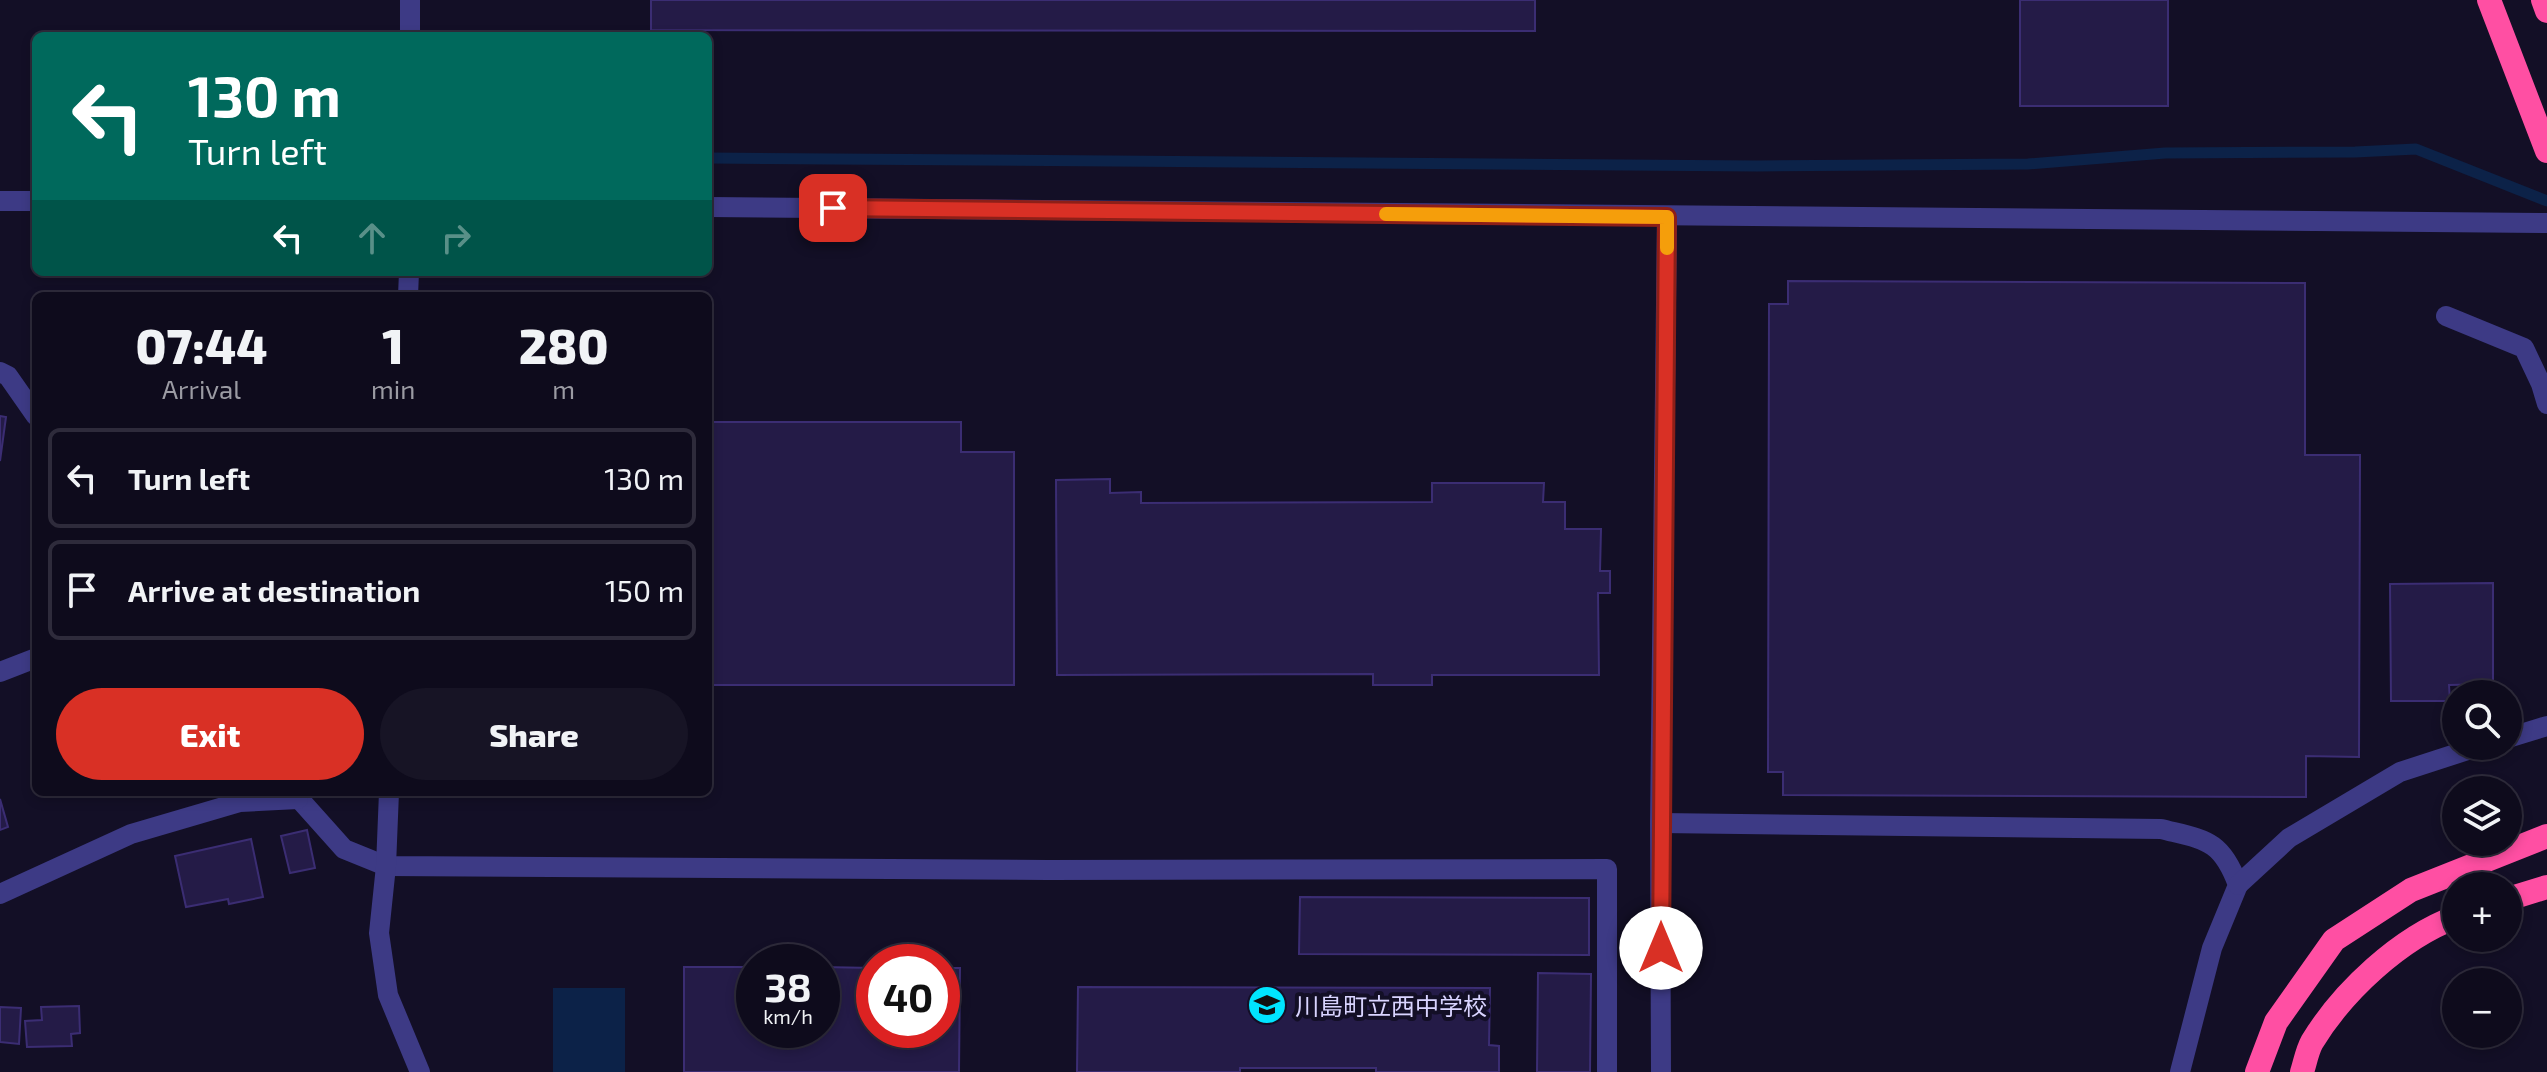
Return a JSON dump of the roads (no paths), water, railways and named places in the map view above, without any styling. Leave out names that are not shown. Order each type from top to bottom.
[{"type":"highway","points":[[2489,0],[2547,151]]},
{"type":"highway","points":[[2543,0],[2547,11]]},
{"type":"highway","points":[[2257,1072],[2276,1022],[2334,940],[2411,890],[2547,836]]},
{"type":"highway","points":[[2522,895],[2547,887]]},
{"type":"highway","points":[[2302,1072],[2311,1044],[2363,977],[2430,927],[2442,922]]},
{"type":"street","points":[[410,0],[410,32]]},
{"type":"street","points":[[0,201],[32,201]]},
{"type":"street","points":[[712,207],[2547,223]]},
{"type":"street","points":[[1661,1072],[1660,823],[1667,217]]},
{"type":"street","points":[[2446,316],[2524,348],[2547,404]]},
{"type":"street","points":[[0,372],[8,376],[32,410]]},
{"type":"street","points":[[0,672],[32,660]]},
{"type":"street","points":[[2522,734],[2547,726]]},
{"type":"street","points":[[2180,1072],[2212,948],[2238,885],[2289,838],[2400,772],[2442,758]]},
{"type":"street","points":[[0,894],[131,834],[240,802],[296,796],[344,849],[386,866],[1032,870],[1607,869],[1607,1072]]},
{"type":"street","points":[[389,796],[379,933],[388,995],[420,1072]]},
{"type":"street","points":[[1660,823],[2161,829],[2203,839],[2228,858],[2238,885]]},
{"type":"water","points":[[553,988],[625,988],[625,1072],[553,1072]]},
{"type":"waterway","points":[[712,158],[1757,166],[2028,164],[2165,153],[2416,149],[2547,201]]},
{"type":"place","name":"川島町立西中学校","points":[[1267,1005]]}]
